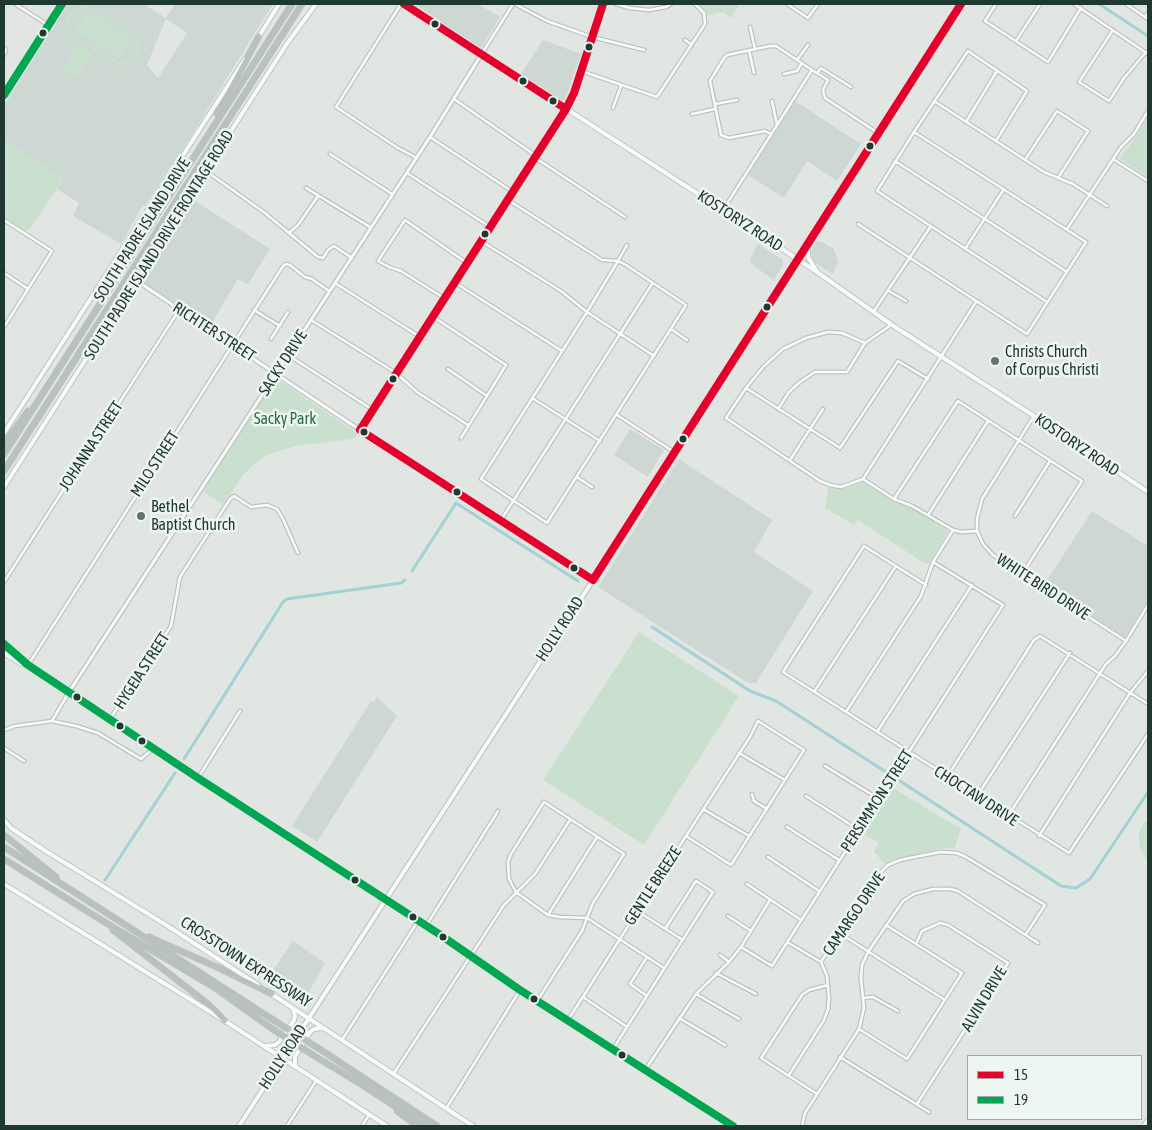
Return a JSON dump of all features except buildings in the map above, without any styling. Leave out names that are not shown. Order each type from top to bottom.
[{"type":"highway","name":"SOUTH PADRE ISLAND DRIVE","points":[[4,454],[292,4]]},
{"type":"highway","name":"SOUTH PADRE ISLAND DRIVE","points":[[4,471],[302,4]]},
{"type":"highway","points":[[193,156],[259,36]]},
{"type":"highway","points":[[110,304],[118,298],[132,280],[194,190]]},
{"type":"highway","points":[[4,444],[53,377]]},
{"type":"highway","points":[[4,835],[72,891]]},
{"type":"highway","name":"CROSSTOWN EXPRESSWAY","points":[[4,848],[439,1126]]},
{"type":"highway","points":[[4,860],[215,988],[271,1028],[425,1126]]},
{"type":"highway","points":[[98,918],[208,1004],[225,1021]]},
{"type":"highway","points":[[136,931],[272,994]]},
{"type":"highway","points":[[364,1086],[417,1126]]},
{"type":"main road","points":[[4,95],[62,4]]},
{"type":"main road","name":"SOUTH PADRE ISLAND DRIVE FRONTAGE ROAD","points":[[4,433],[279,4]]},
{"type":"main road","name":"SOUTH PADRE ISLAND DRIVE FRONTAGE ROAD","points":[[4,487],[137,281],[286,44],[316,4]]},
{"type":"main road","name":"KOSTORYZ ROAD","points":[[403,4],[723,210],[817,272],[892,325],[1148,492]]},
{"type":"main road","name":"HOLLY ROAD","points":[[238,1126],[593,580],[961,4]]},
{"type":"main road","points":[[808,244],[809,259],[817,272]]},
{"type":"main road","points":[[4,644],[28,665],[198,778],[426,926],[520,990],[733,1126]]},
{"type":"main road","points":[[4,653],[20,663],[28,665]]},
{"type":"main road","name":"CROSSTOWN EXPRESSWAY","points":[[4,820],[11,828],[44,850],[163,923],[473,1126]]},
{"type":"main road","points":[[4,884],[282,1057],[387,1126]]},
{"type":"main road","points":[[264,1046],[275,1045],[279,1042],[294,1020],[293,1007]]},
{"type":"main road","points":[[295,1066],[295,1057],[310,1032],[314,1029],[324,1028]]},
{"type":"main road","points":[[1144,1126],[1148,1120]]},
{"type":"street","points":[[15,4],[48,25]]},
{"type":"street","points":[[403,4],[336,107],[398,148],[416,157]]},
{"type":"street","points":[[514,4],[547,21],[592,37],[644,50]]},
{"type":"street","name":"SACKY DRIVE","points":[[52,721],[514,4]]},
{"type":"street","points":[[360,430],[566,109],[574,92],[603,4]]},
{"type":"street","points":[[616,4],[649,10],[666,7],[671,4]]},
{"type":"street","points":[[580,71],[657,97],[692,45],[706,20],[704,13],[695,4]]},
{"type":"street","points":[[787,4],[808,18],[818,4]]},
{"type":"street","points":[[996,4],[985,21],[1048,62],[1081,8]]},
{"type":"street","points":[[1016,41],[1040,4]]},
{"type":"street","points":[[1074,4],[1081,8],[1147,53],[1124,78],[1109,101],[1079,82],[1113,30]]},
{"type":"street","points":[[1126,4],[1147,18],[1148,13]]},
{"type":"street","points":[[750,27],[754,49]]},
{"type":"street","points":[[685,40],[692,45]]},
{"type":"street","points":[[797,60],[808,45]]},
{"type":"street","points":[[772,134],[765,132],[726,138],[721,135],[710,81],[727,55],[776,46],[828,80]]},
{"type":"street","points":[[4,48],[6,50],[4,55]]},
{"type":"street","points":[[749,50],[754,73]]},
{"type":"street","points":[[996,141],[1027,91],[968,51],[877,191],[1047,302]]},
{"type":"street","points":[[784,74],[797,71],[802,63]]},
{"type":"street","points":[[817,73],[821,68],[850,87]]},
{"type":"street","points":[[723,210],[812,70]]},
{"type":"street","points":[[966,122],[997,71]]},
{"type":"street","points":[[832,76],[823,90],[824,98],[879,134]]},
{"type":"street","points":[[613,108],[621,86]]},
{"type":"street","points":[[454,99],[624,217]]},
{"type":"street","points":[[715,104],[738,100]]},
{"type":"street","points":[[934,101],[1044,172],[1073,184],[1107,206]]},
{"type":"street","points":[[772,102],[777,125]]},
{"type":"street","points":[[692,114],[716,109]]},
{"type":"street","points":[[1025,160],[1057,110],[1088,131],[1058,178]]},
{"type":"street","points":[[1067,229],[1121,147],[1134,134],[1148,111]]},
{"type":"street","points":[[858,224],[1027,334],[1086,242],[914,132]]},
{"type":"street","points":[[430,137],[513,192]]},
{"type":"street","points":[[330,154],[392,194]]},
{"type":"street","points":[[1113,159],[1148,181]]},
{"type":"street","points":[[895,161],[1067,272]]},
{"type":"street","points":[[206,171],[265,213],[306,248],[321,258],[323,258],[329,248],[334,246],[352,258]]},
{"type":"street","points":[[406,172],[490,227]]},
{"type":"street","points":[[306,188],[370,227]]},
{"type":"street","points":[[965,249],[1004,189]]},
{"type":"street","points":[[289,233],[298,225],[318,196]]},
{"type":"street","points":[[508,200],[602,260],[618,262],[686,306],[547,524],[481,479],[587,312],[618,262],[627,245]]},
{"type":"street","points":[[4,220],[52,251],[4,327]]},
{"type":"street","points":[[444,298],[402,271],[378,261],[405,220],[467,263]]},
{"type":"street","points":[[874,311],[931,226]]},
{"type":"street","points":[[481,241],[561,291],[587,312],[654,356]]},
{"type":"street","name":"MILO STREET","points":[[28,665],[254,310],[286,264],[290,265],[304,277],[312,279],[329,292]]},
{"type":"street","points":[[4,273],[28,289]]},
{"type":"street","name":"RICHTER STREET","points":[[137,281],[360,430],[593,580]]},
{"type":"street","points":[[454,282],[562,351]]},
{"type":"street","points":[[335,283],[420,337]]},
{"type":"street","points":[[502,520],[652,284]]},
{"type":"street","points":[[888,291],[906,301]]},
{"type":"street","points":[[865,343],[842,333],[828,332],[806,338],[783,349],[764,366],[746,388],[726,418],[820,481],[842,487],[863,479],[976,302]]},
{"type":"street","name":"JOHANNA STREET","points":[[4,582],[179,310]]},
{"type":"street","name":"SACKY DRIVE","points":[[254,310],[280,326]]},
{"type":"street","points":[[272,340],[288,312]]},
{"type":"street","points":[[432,316],[506,365],[461,438]]},
{"type":"street","points":[[311,320],[396,373],[417,392],[468,425]]},
{"type":"street","points":[[778,409],[789,392],[815,372],[847,372],[865,343],[892,325]]},
{"type":"street","points":[[671,329],[687,340]]},
{"type":"street","points":[[288,355],[374,410]]},
{"type":"street","points":[[746,388],[840,448],[898,362],[928,379]]},
{"type":"street","points":[[448,369],[488,396]]},
{"type":"street","points":[[532,398],[600,441]]},
{"type":"street","points":[[894,499],[958,401],[1082,481],[1022,574]]},
{"type":"street","points":[[790,460],[823,408]]},
{"type":"street","points":[[617,415],[675,452]]},
{"type":"street","points":[[863,479],[894,499],[912,506],[953,530],[960,532],[977,531],[977,520],[982,499],[1034,416]]},
{"type":"street","points":[[928,515],[988,421]]},
{"type":"street","points":[[1015,516],[1050,461]]},
{"type":"street","points":[[577,477],[592,487]]},
{"type":"street","name":"HYGEIA STREET","points":[[110,719],[171,626],[180,577],[230,499],[234,496],[251,507],[267,505],[277,509],[298,553]]},
{"type":"street","points":[[846,712],[921,596],[933,562],[953,530]]},
{"type":"street","name":"WHITE BIRD DRIVE","points":[[977,531],[987,550],[1126,641]]},
{"type":"street","name":"CHOCTAW DRIVE","points":[[896,566],[864,546],[783,672],[1069,854],[1148,734]]},
{"type":"street","points":[[877,732],[972,586],[933,562]]},
{"type":"street","points":[[814,692],[896,566],[926,585]]},
{"type":"street","name":"PERSIMMON STREET","points":[[741,947],[772,966],[788,942],[1003,605],[972,586]]},
{"type":"street","points":[[1008,816],[1106,664],[1115,656],[1126,641],[1148,605]]},
{"type":"street","points":[[947,777],[1034,640],[1040,636],[1148,704]]},
{"type":"street","points":[[977,796],[1070,654]]},
{"type":"street","points":[[1039,836],[1130,693],[1148,671]]},
{"type":"street","points":[[198,778],[240,711]]},
{"type":"street","points":[[4,730],[15,726],[52,721],[98,733],[141,759],[154,748]]},
{"type":"street","name":"GENTLE BREEZE","points":[[568,1020],[758,721],[804,750],[786,780]]},
{"type":"street","points":[[4,748],[24,760]]},
{"type":"street","points":[[686,836],[731,865],[786,780],[739,752]]},
{"type":"street","points":[[825,766],[879,799]]},
{"type":"street","points":[[752,794],[754,801],[767,809]]},
{"type":"street","points":[[806,796],[859,830]]},
{"type":"street","points":[[538,1001],[582,931],[587,918],[593,903],[624,854],[544,802],[511,854],[508,862],[509,879],[516,892],[548,914],[560,918],[587,918],[664,968]]},
{"type":"street","points":[[703,809],[749,836]]},
{"type":"street","points":[[426,926],[498,811]]},
{"type":"street","points":[[394,1073],[504,905],[535,874],[570,820]]},
{"type":"street","points":[[787,827],[839,860]]},
{"type":"street","points":[[548,914],[597,837]]},
{"type":"street","name":"CAMARGO DRIVE","points":[[821,962],[878,875],[888,865],[900,860],[948,851],[966,856],[1045,905],[1026,934]]},
{"type":"street","points":[[768,857],[819,891]]},
{"type":"street","points":[[613,1049],[713,892],[696,881],[665,929]]},
{"type":"street","points":[[747,884],[801,920]]},
{"type":"street","points":[[802,1126],[805,1113],[859,1029],[864,1008],[861,979],[862,965],[868,952],[903,901],[914,894],[943,888],[958,891],[1038,943]]},
{"type":"street","points":[[645,1070],[696,994],[729,962],[741,947],[770,900]]},
{"type":"street","points":[[637,911],[683,940]]},
{"type":"street","points":[[728,916],[751,931]]},
{"type":"street","points":[[342,1040],[418,921]]},
{"type":"street","name":"ALVIN DRIVE","points":[[916,944],[922,931],[940,922],[948,925],[1008,963],[917,1104]]},
{"type":"street","points":[[859,1029],[907,1059],[962,973],[886,925]]},
{"type":"street","points":[[839,933],[945,1000]]},
{"type":"street","points":[[788,942],[821,962],[828,985],[828,1009],[824,1020],[788,1075]]},
{"type":"street","points":[[720,956],[729,962]]},
{"type":"street","points":[[647,957],[630,984],[647,996]]},
{"type":"street","points":[[716,973],[756,994]]},
{"type":"street","points":[[817,1094],[761,1058],[802,995],[818,986],[828,985]]},
{"type":"street","points":[[446,1108],[520,990]]},
{"type":"street","points":[[696,994],[739,1019]]},
{"type":"street","points":[[583,997],[627,1027]]},
{"type":"street","points":[[864,998],[873,997],[898,1011]]},
{"type":"street","points":[[679,1018],[725,1045]]},
{"type":"street","points":[[840,1057],[929,1112]]},
{"type":"street","points":[[287,1126],[316,1081]]},
{"type":"street","points":[[362,1126],[369,1115]]},
{"type":"shaded area","points":[[68,4],[144,4],[166,18],[175,4],[273,4],[173,165],[145,206],[143,205],[121,244],[73,216],[79,203],[57,189],[63,179],[4,140],[4,105]],"holes":[[[166,19],[187,33],[158,78],[147,65]]]},
{"type":"shaded area","points":[[414,4],[478,4],[500,17],[481,48]]},
{"type":"shaded area","points":[[543,40],[581,54],[565,100],[563,101],[521,74]]},
{"type":"shaded area","points":[[795,101],[861,144],[837,181],[807,161],[784,198],[748,175]]},
{"type":"shaded area","points":[[192,199],[270,249],[248,284],[238,279],[210,326],[141,281]]},
{"type":"shaded area","points":[[816,241],[822,242],[834,249],[838,262],[833,274],[815,263],[812,259],[812,250]]},
{"type":"shaded area","points":[[758,244],[782,259],[783,265],[774,280],[751,264],[750,260]]},
{"type":"shaded area","points":[[630,429],[664,450],[648,477],[614,455]]},
{"type":"shaded area","points":[[679,459],[772,520],[754,552],[813,591],[756,683],[748,683],[598,587]]},
{"type":"shaded area","points":[[1092,511],[1148,546],[1148,600],[1125,637],[1044,585]]},
{"type":"shaded area","points":[[377,697],[397,716],[317,842],[292,826],[371,701],[374,702]]},
{"type":"shaded area","points":[[293,941],[325,963],[309,992],[304,995],[295,991],[293,994],[267,979]]},
{"type":"green space","points":[[699,4],[740,4],[731,18],[723,12],[707,16]]},
{"type":"green space","points":[[87,5],[137,36],[140,44],[140,53],[133,62],[123,65],[128,68],[127,70],[62,29],[63,27],[68,30],[67,18],[73,9]],"holes":[[[84,7],[134,38],[138,45],[135,57],[126,62],[119,62],[74,35],[69,27],[69,19],[74,11]]]},
{"type":"green space","points":[[88,11],[131,39],[119,59],[75,31]]},
{"type":"green space","points":[[78,44],[93,53],[76,79],[62,70]]},
{"type":"green space","points":[[1148,118],[1148,177],[1119,158]]},
{"type":"green space","points":[[4,140],[63,179],[29,230],[24,230],[4,217]]},
{"type":"green space","name":"Sacky Park","points":[[276,378],[358,434],[352,439],[295,446],[267,455],[243,475],[223,505],[203,491]]},
{"type":"green space","points":[[863,482],[893,501],[915,510],[948,531],[929,564],[921,561],[858,520],[854,525],[825,508],[828,488],[844,489]]},
{"type":"green space","points":[[639,632],[739,696],[644,845],[543,780]]},
{"type":"green space","points":[[890,786],[961,829],[955,848],[939,849],[896,859],[884,864],[874,851],[879,843],[861,832]]},
{"type":"green space","points":[[1144,821],[1148,824],[1148,862],[1139,845],[1139,833]]},
{"type":"waterway","points":[[1099,4],[1148,36]]},
{"type":"waterway","points":[[412,571],[456,503],[578,581]]},
{"type":"waterway","points":[[184,759],[283,602],[287,599],[401,583],[405,580]]},
{"type":"waterway","points":[[652,627],[750,691],[776,701],[889,774]]},
{"type":"waterway","points":[[105,880],[175,773]]},
{"type":"waterway","points":[[897,779],[1061,886],[1076,888],[1090,879],[1148,792]]},
{"type":"transit line","name":"19","points":[[4,95],[62,4]]},
{"type":"transit line","name":"15","points":[[404,4],[566,109]]},
{"type":"transit line","name":"15","points":[[603,4],[574,93],[566,109],[360,430],[593,580],[961,4]]},
{"type":"transit line","name":"19","points":[[4,644],[28,665],[198,778],[439,934],[520,990],[733,1126]]},
{"type":"place","name":"Christs Church of Corpus Christi","points":[[995,361]]},
{"type":"place","name":"Bethel Baptist Church","points":[[141,516]]}]
